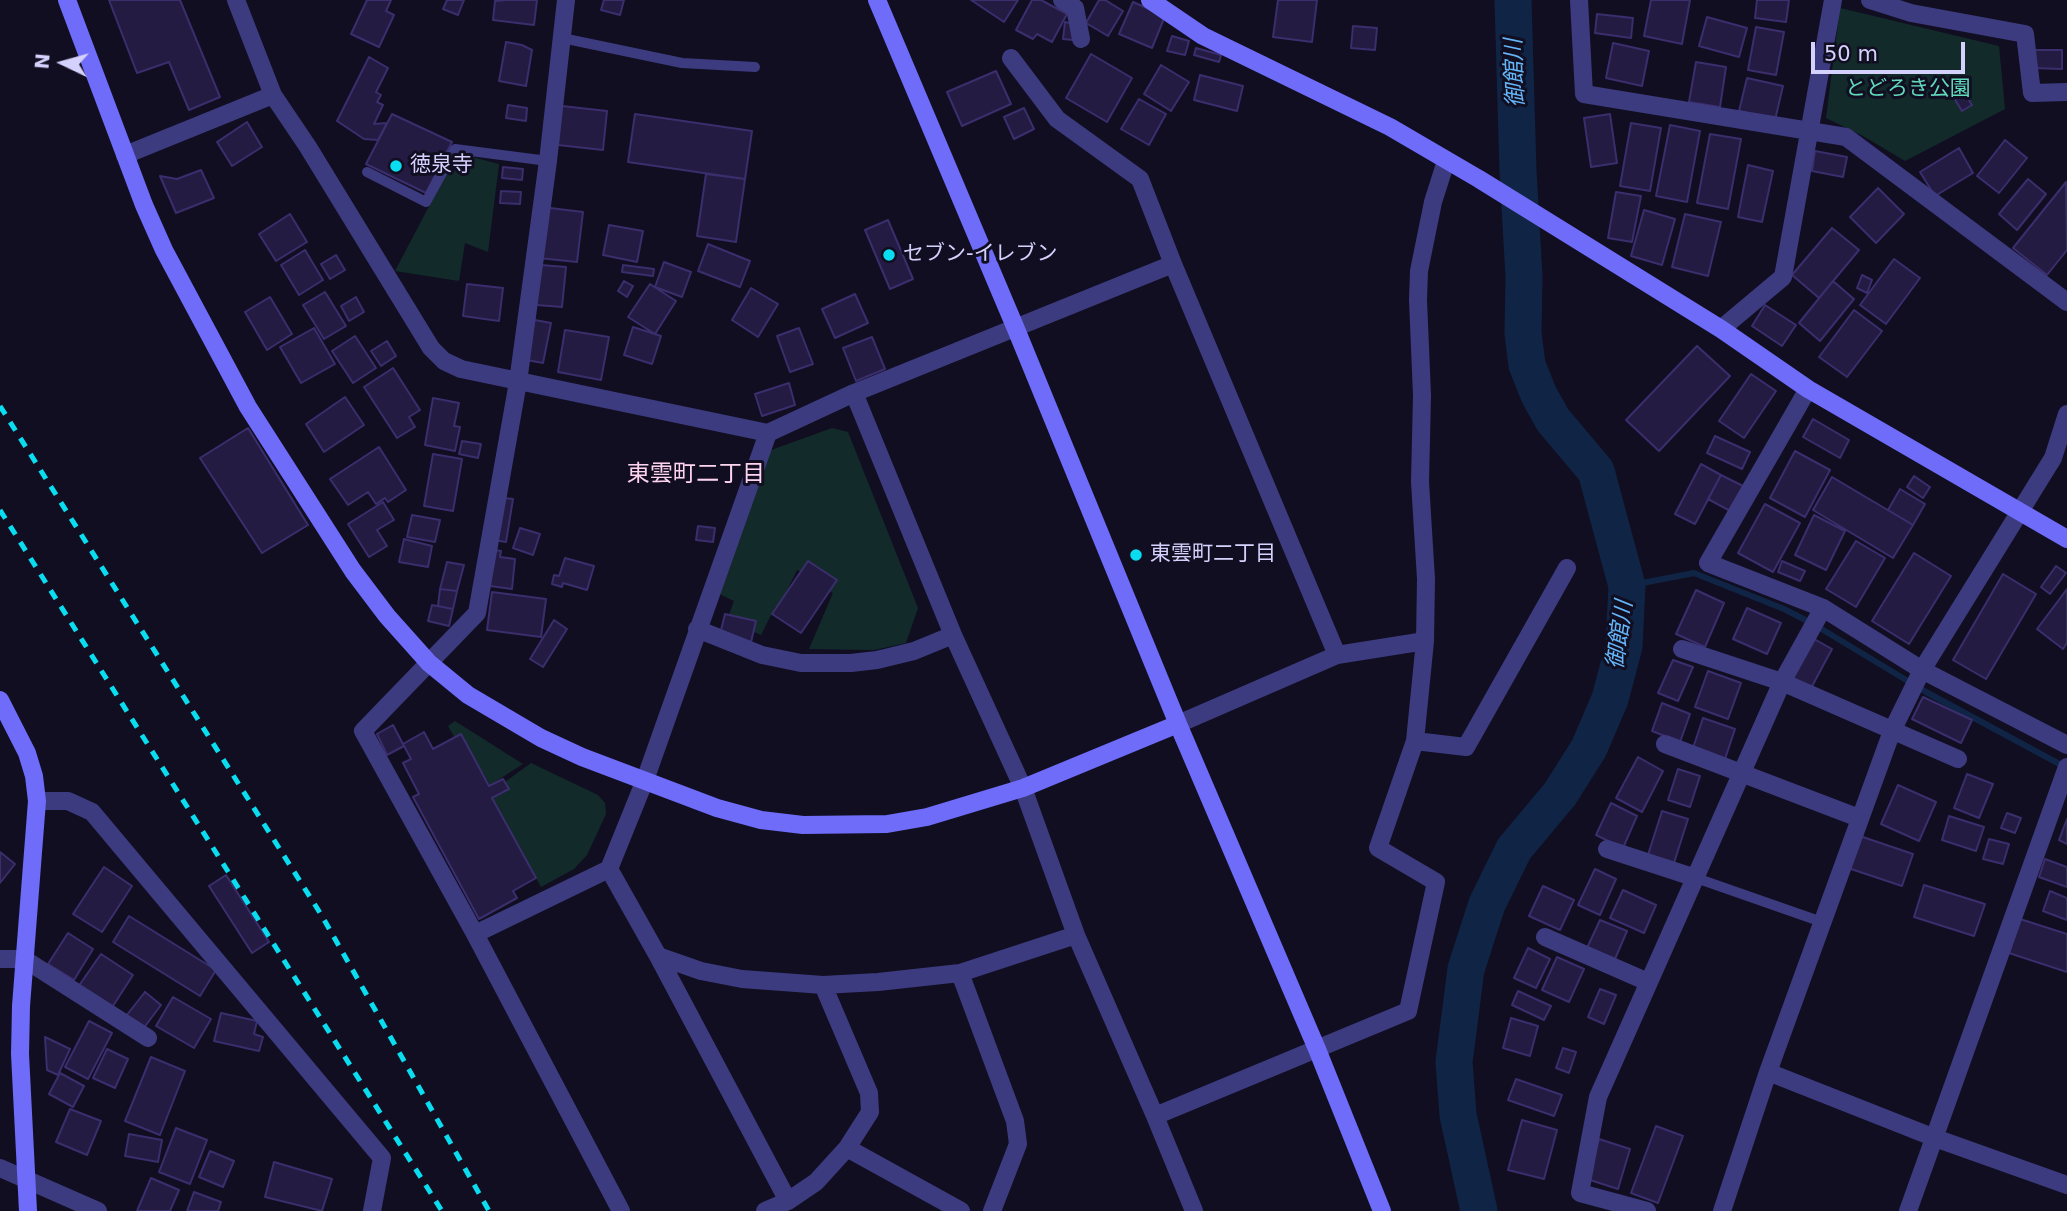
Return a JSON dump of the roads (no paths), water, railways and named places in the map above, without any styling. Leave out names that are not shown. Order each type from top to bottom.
[{"type":"street","points":[[68,0],[125,155],[164,250],[248,407],[353,571],[405,638],[429,663],[468,695],[541,738],[582,757],[717,808],[761,820],[828,825],[887,824],[927,817],[1023,788],[1337,655],[1425,641]]},
{"type":"street","points":[[236,0],[273,95],[323,171],[430,348],[444,361],[461,369],[768,433],[854,393],[1172,264]]},
{"type":"street","points":[[566,0],[548,161],[518,382],[477,613],[363,731],[475,934],[621,1211]]},
{"type":"street","points":[[877,0],[1178,724],[1317,1049],[1382,1211]]},
{"type":"street","points":[[1062,0],[1075,8],[1081,38]]},
{"type":"street","points":[[1150,0],[1203,36],[1390,128],[1575,237],[1721,329],[1808,389],[2067,539]]},
{"type":"street","points":[[1579,0],[1584,94],[1846,137],[2067,302]]},
{"type":"street","points":[[1721,329],[1783,277],[1833,0]]},
{"type":"street","points":[[1870,0],[1911,13],[2025,34],[2032,93],[2067,92]]},
{"type":"street","points":[[1012,58],[1057,119],[1140,179],[1172,264],[1337,655]]},
{"type":"street","points":[[125,155],[273,95]]},
{"type":"street","points":[[1156,1115],[1408,1011],[1437,881],[1378,848],[1415,741],[1425,641],[1426,579],[1420,482],[1422,395],[1419,271],[1430,214],[1446,161]]},
{"type":"street","points":[[1808,389],[1708,563],[1823,608],[1922,670],[2067,746]]},
{"type":"street","points":[[854,393],[953,635],[1023,788],[1076,935],[1156,1115],[1194,1211]]},
{"type":"street","points":[[1722,1211],[1768,1072],[1892,731],[1922,670],[2053,458],[2067,414]]},
{"type":"street","points":[[475,934],[609,869],[645,780],[768,433]]},
{"type":"street","points":[[1415,741],[1466,747],[1567,568]]},
{"type":"street","points":[[1647,1211],[1580,1193],[1598,1097],[1782,682],[1823,608]]},
{"type":"street","points":[[697,629],[762,655],[801,663],[877,660],[914,651],[953,635]]},
{"type":"street","points":[[1682,649],[1782,682],[1958,759]]},
{"type":"street","points":[[0,700],[27,753],[34,776],[37,802],[24,959],[20,1054],[24,1179],[28,1211]]},
{"type":"street","points":[[1665,744],[1859,818]]},
{"type":"street","points":[[1908,1211],[2067,767]]},
{"type":"street","points":[[37,802],[68,802],[92,811],[382,1158],[372,1211]]},
{"type":"street","points":[[1607,849],[1696,878]]},
{"type":"street","points":[[609,869],[788,1200]]},
{"type":"street","points":[[658,956],[701,971],[741,979],[823,985],[960,973],[1076,935]]},
{"type":"street","points":[[1545,937],[1648,982]]},
{"type":"street","points":[[0,959],[24,959],[148,1038]]},
{"type":"street","points":[[960,973],[1016,1121],[1017,1144],[992,1211]]},
{"type":"street","points":[[765,1211],[816,1182],[847,1148],[870,1112],[869,1093],[823,985]]},
{"type":"street","points":[[1768,1072],[1935,1138],[2067,1185]]},
{"type":"street","points":[[847,1148],[961,1211]]},
{"type":"street","points":[[0,1168],[98,1211]]},
{"type":"lane","points":[[562,38],[682,63],[755,67]]},
{"type":"lane","points":[[366,173],[426,202],[455,149],[548,161]]},
{"type":"lane","points":[[1696,878],[1822,922]]},
{"type":"waterway","name":"御館川","points":[[1479,1211],[1458,1115],[1454,1062],[1466,969],[1487,904],[1514,849],[1560,794],[1589,748],[1610,699],[1624,646],[1627,586],[1596,471],[1553,420],[1527,365],[1523,333],[1524,277],[1513,0]]},
{"type":"waterway","points":[[1627,586],[1694,573],[1784,609],[1926,692],[2065,767]]},
{"type":"railway","points":[[0,406],[322,916],[489,1211]]},
{"type":"railway","points":[[0,510],[442,1211]]},
{"type":"place","name":"徳泉寺","points":[[396,166]]},
{"type":"place","name":"セブン-イレブン","points":[[889,255]]},
{"type":"place","name":"東雲町二丁目","points":[[1136,555]]},
{"type":"district","name":"東雲町二丁目","points":[[696,475]]},
{"type":"park label","name":"とどろき公園","points":[[1908,90]]}]
